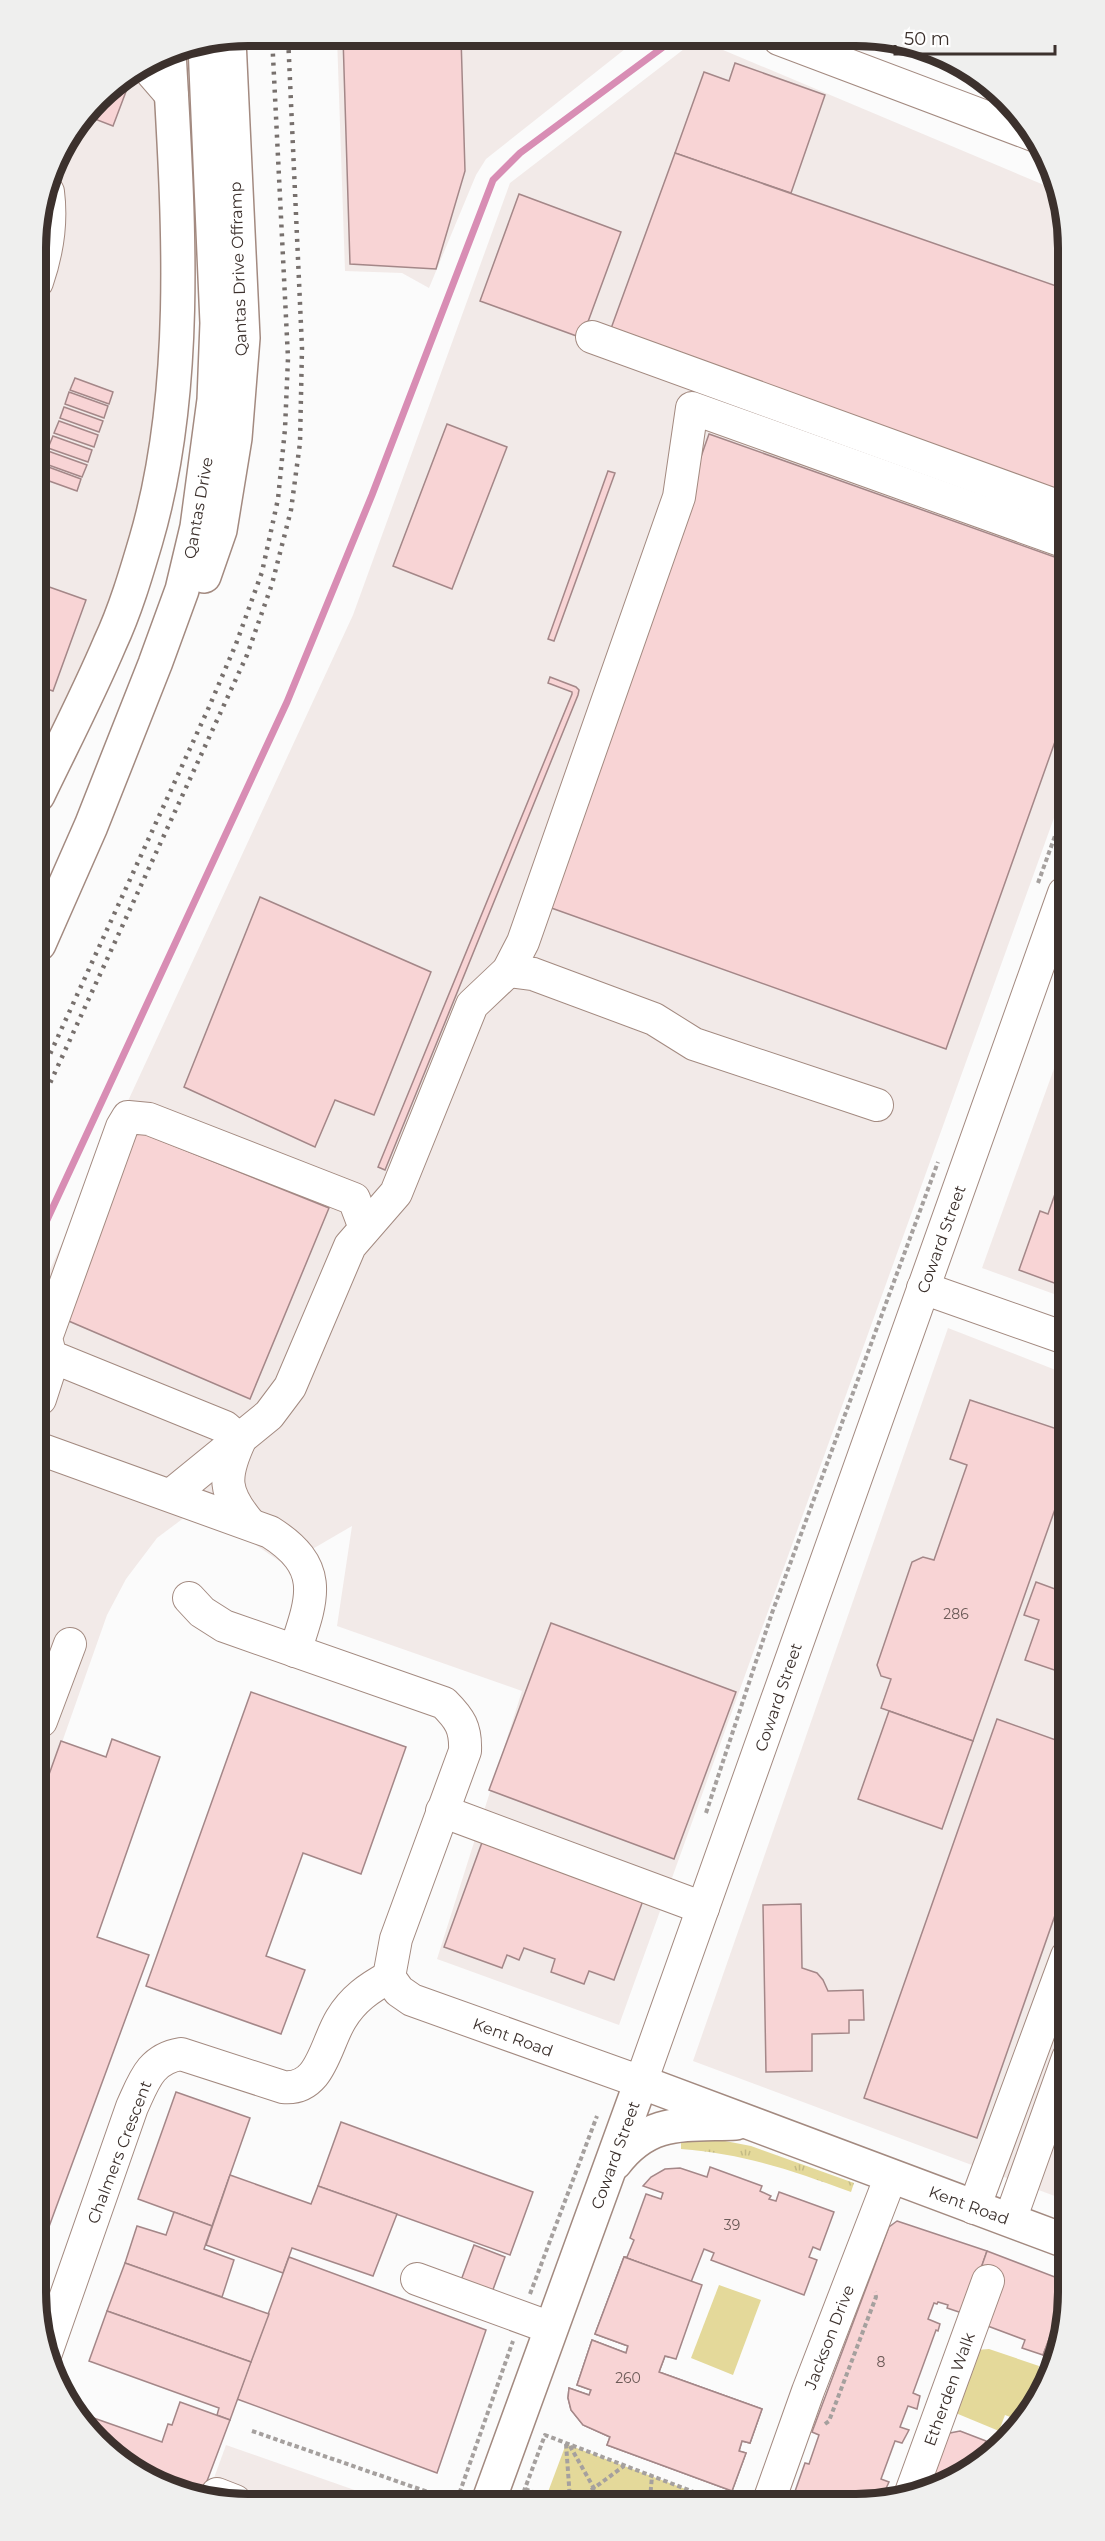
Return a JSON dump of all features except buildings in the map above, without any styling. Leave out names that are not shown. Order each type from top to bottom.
[{"type":"main road","name":"Qantas Drive Offramp","points":[[130,729],[195,600],[220,530],[235,438],[243,338],[229,48]]},
{"type":"main road","name":"Qantas Drive","points":[[47,927],[77,860],[172,618],[186,574],[202,496],[214,400],[217,323],[205,51]]},
{"type":"main road","points":[[47,777],[111,641],[146,539],[163,460],[175,375],[178,241],[169,63]]},
{"type":"main road","name":"Kent Road","points":[[641,2082],[1058,2238]]},
{"type":"main road","name":"Coward Street","points":[[491,2494],[641,2082]]},
{"type":"main road","points":[[609,2172],[632,2143],[646,2133],[666,2127],[749,2122]]},
{"type":"street","points":[[798,46],[1020,130]]},
{"type":"street","points":[[151,72],[172,96]]},
{"type":"street","points":[[47,243],[49,215]]},
{"type":"street","points":[[592,337],[1058,506]]},
{"type":"street","points":[[171,1495],[269,1415],[290,1387],[350,1246],[396,1193],[472,1005],[508,971],[523,942],[679,497],[692,408],[1058,539]]},
{"type":"street","name":"Coward Street","points":[[641,2082],[923,1288],[1057,938],[1050,889]]},
{"type":"street","points":[[508,971],[544,978],[654,1019],[694,1044],[878,1105]]},
{"type":"street","points":[[46,1337],[122,1127],[128,1117],[149,1119],[354,1199],[365,1228]]},
{"type":"street","points":[[923,1288],[1058,1336]]},
{"type":"street","points":[[46,1340],[52,1362],[46,1379]]},
{"type":"street","points":[[52,1362],[60,1360],[225,1427],[240,1440]]},
{"type":"street","points":[[240,1440],[230,1461],[227,1481],[236,1506],[250,1524]]},
{"type":"street","points":[[46,1451],[270,1532],[296,1552],[308,1571],[312,1593],[295,1651]]},
{"type":"street","points":[[189,1598],[202,1612],[224,1626],[444,1703],[459,1718],[465,1737],[465,1751],[396,1940],[389,1977]]},
{"type":"street","points":[[46,1706],[70,1644]]},
{"type":"street","points":[[442,1811],[703,1908]]},
{"type":"street","name":"Kent Road","points":[[389,1977],[399,1991],[412,2000],[641,2082]]},
{"type":"street","name":"Chalmers Crescent","points":[[52,2337],[132,2107],[154,2066],[167,2056],[181,2054],[283,2087],[295,2088],[311,2079],[340,2020],[356,1999],[389,1977]]},
{"type":"street","points":[[974,2208],[1058,1983]]},
{"type":"street","points":[[1010,2220],[1058,2086]]},
{"type":"street","name":"Jackson Drive","points":[[771,2494],[808,2391],[891,2176]]},
{"type":"street","points":[[417,2279],[552,2328]]},
{"type":"street","name":"Etherden Walk","points":[[913,2486],[988,2281]]},
{"type":"path","points":[[1050,889],[1058,844]]},
{"type":"path","points":[[704,1822],[772,1613],[938,1161]]},
{"type":"path","points":[[252,2431],[434,2494]]},
{"type":"path","points":[[523,2494],[544,2435],[699,2494]]},
{"type":"path","points":[[568,2445],[598,2494]]},
{"type":"path","points":[[568,2445],[570,2494]]},
{"type":"path","points":[[585,2494],[624,2466]]},
{"type":"path","points":[[650,2494],[652,2476]]},
{"type":"path","points":[[525,2489],[538,2494]]},
{"type":"shaded area","points":[[628,46],[486,159],[476,175],[429,288],[402,273],[345,271],[337,47]]},
{"type":"shaded area","points":[[688,46],[714,46],[1044,185],[1053,200],[1057,222],[1058,807],[619,2025],[437,1959],[522,1691],[337,1626],[352,1526],[285,1565],[244,1537],[185,1517],[157,1538],[126,1579],[107,1615],[46,1787],[46,1277],[353,615],[510,183]]},
{"type":"shaded area","points":[[910,54],[921,57],[952,71]]},
{"type":"shaded area","points":[[140,79],[154,98],[165,242],[162,375],[144,494],[100,629],[47,744],[48,222],[62,171],[81,136],[115,97]]},
{"type":"shaded area","points":[[1058,1058],[1058,1295],[982,1268]]},
{"type":"shaded area","points":[[948,1328],[1058,1371],[1058,2197],[693,2061]]},
{"type":"shaded area","points":[[226,2445],[366,2494],[236,2494],[209,2491]]},
{"type":"green space","points":[[681,2137],[720,2140],[751,2146],[854,2183],[851,2192],[768,2164],[704,2151],[681,2149]]},
{"type":"green space","points":[[719,2285],[761,2300],[733,2375],[691,2358]]},
{"type":"green space","points":[[989,2349],[1039,2366],[1038,2370],[1042,2372],[1017,2415],[1014,2419],[1005,2415],[999,2431],[958,2414],[953,2397],[976,2350]]},
{"type":"green space","points":[[566,2444],[699,2494],[554,2494],[548,2492]]},
{"type":"waterway","points":[[47,1221],[287,702],[372,495],[493,180],[520,153],[664,46]]},
{"type":"railway","points":[[47,1061],[209,707],[236,644],[262,572],[278,499],[285,429],[288,358],[273,47]]},
{"type":"railway","points":[[47,1091],[247,655],[272,584],[291,510],[300,443],[302,348],[288,47]]}]
